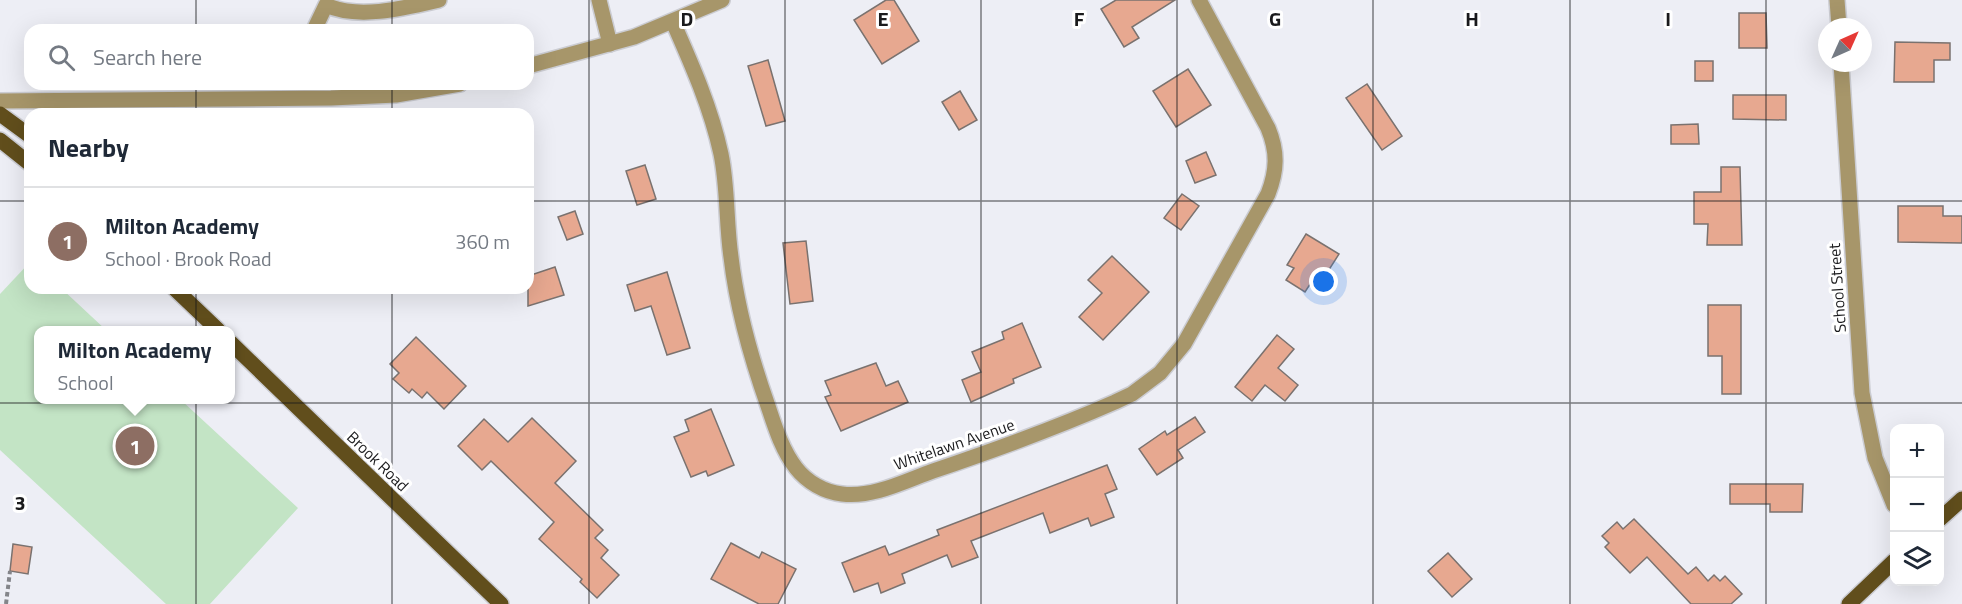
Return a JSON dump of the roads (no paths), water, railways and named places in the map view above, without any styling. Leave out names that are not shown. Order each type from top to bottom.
[{"type":"main road","points":[[0,114],[24,132]]},
{"type":"main road","points":[[0,140],[24,159]]},
{"type":"main road","points":[[180,294],[214,326]]},
{"type":"main road","name":"Brook Road","points":[[235,347],[501,604]]},
{"type":"main road","points":[[1944,515],[1962,498]]},
{"type":"main road","points":[[1849,604],[1890,565]]},
{"type":"street","points":[[317,24],[327,2],[342,11],[372,11],[439,0]]},
{"type":"street","points":[[599,0],[610,44]]},
{"type":"street","points":[[534,64],[610,44],[673,22],[722,0]]},
{"type":"street","name":"Whitelawn Avenue","points":[[673,22],[707,102],[716,135],[725,176],[730,256],[740,312],[752,361],[779,436],[795,467],[816,486],[841,494],[856,495],[887,487],[1006,446],[1115,402],[1132,394],[1160,373],[1184,344],[1268,194],[1276,167],[1274,141],[1199,0]]},
{"type":"street","points":[[1837,0],[1838,18]]},
{"type":"street","name":"School Street","points":[[1842,72],[1863,403],[1875,458],[1890,495]]},
{"type":"street","points":[[0,101],[296,92],[396,95],[425,90]]},
{"type":"street","points":[[71,108],[84,100]]},
{"type":"place","name":"Milton Academy","points":[[135,446]]}]
